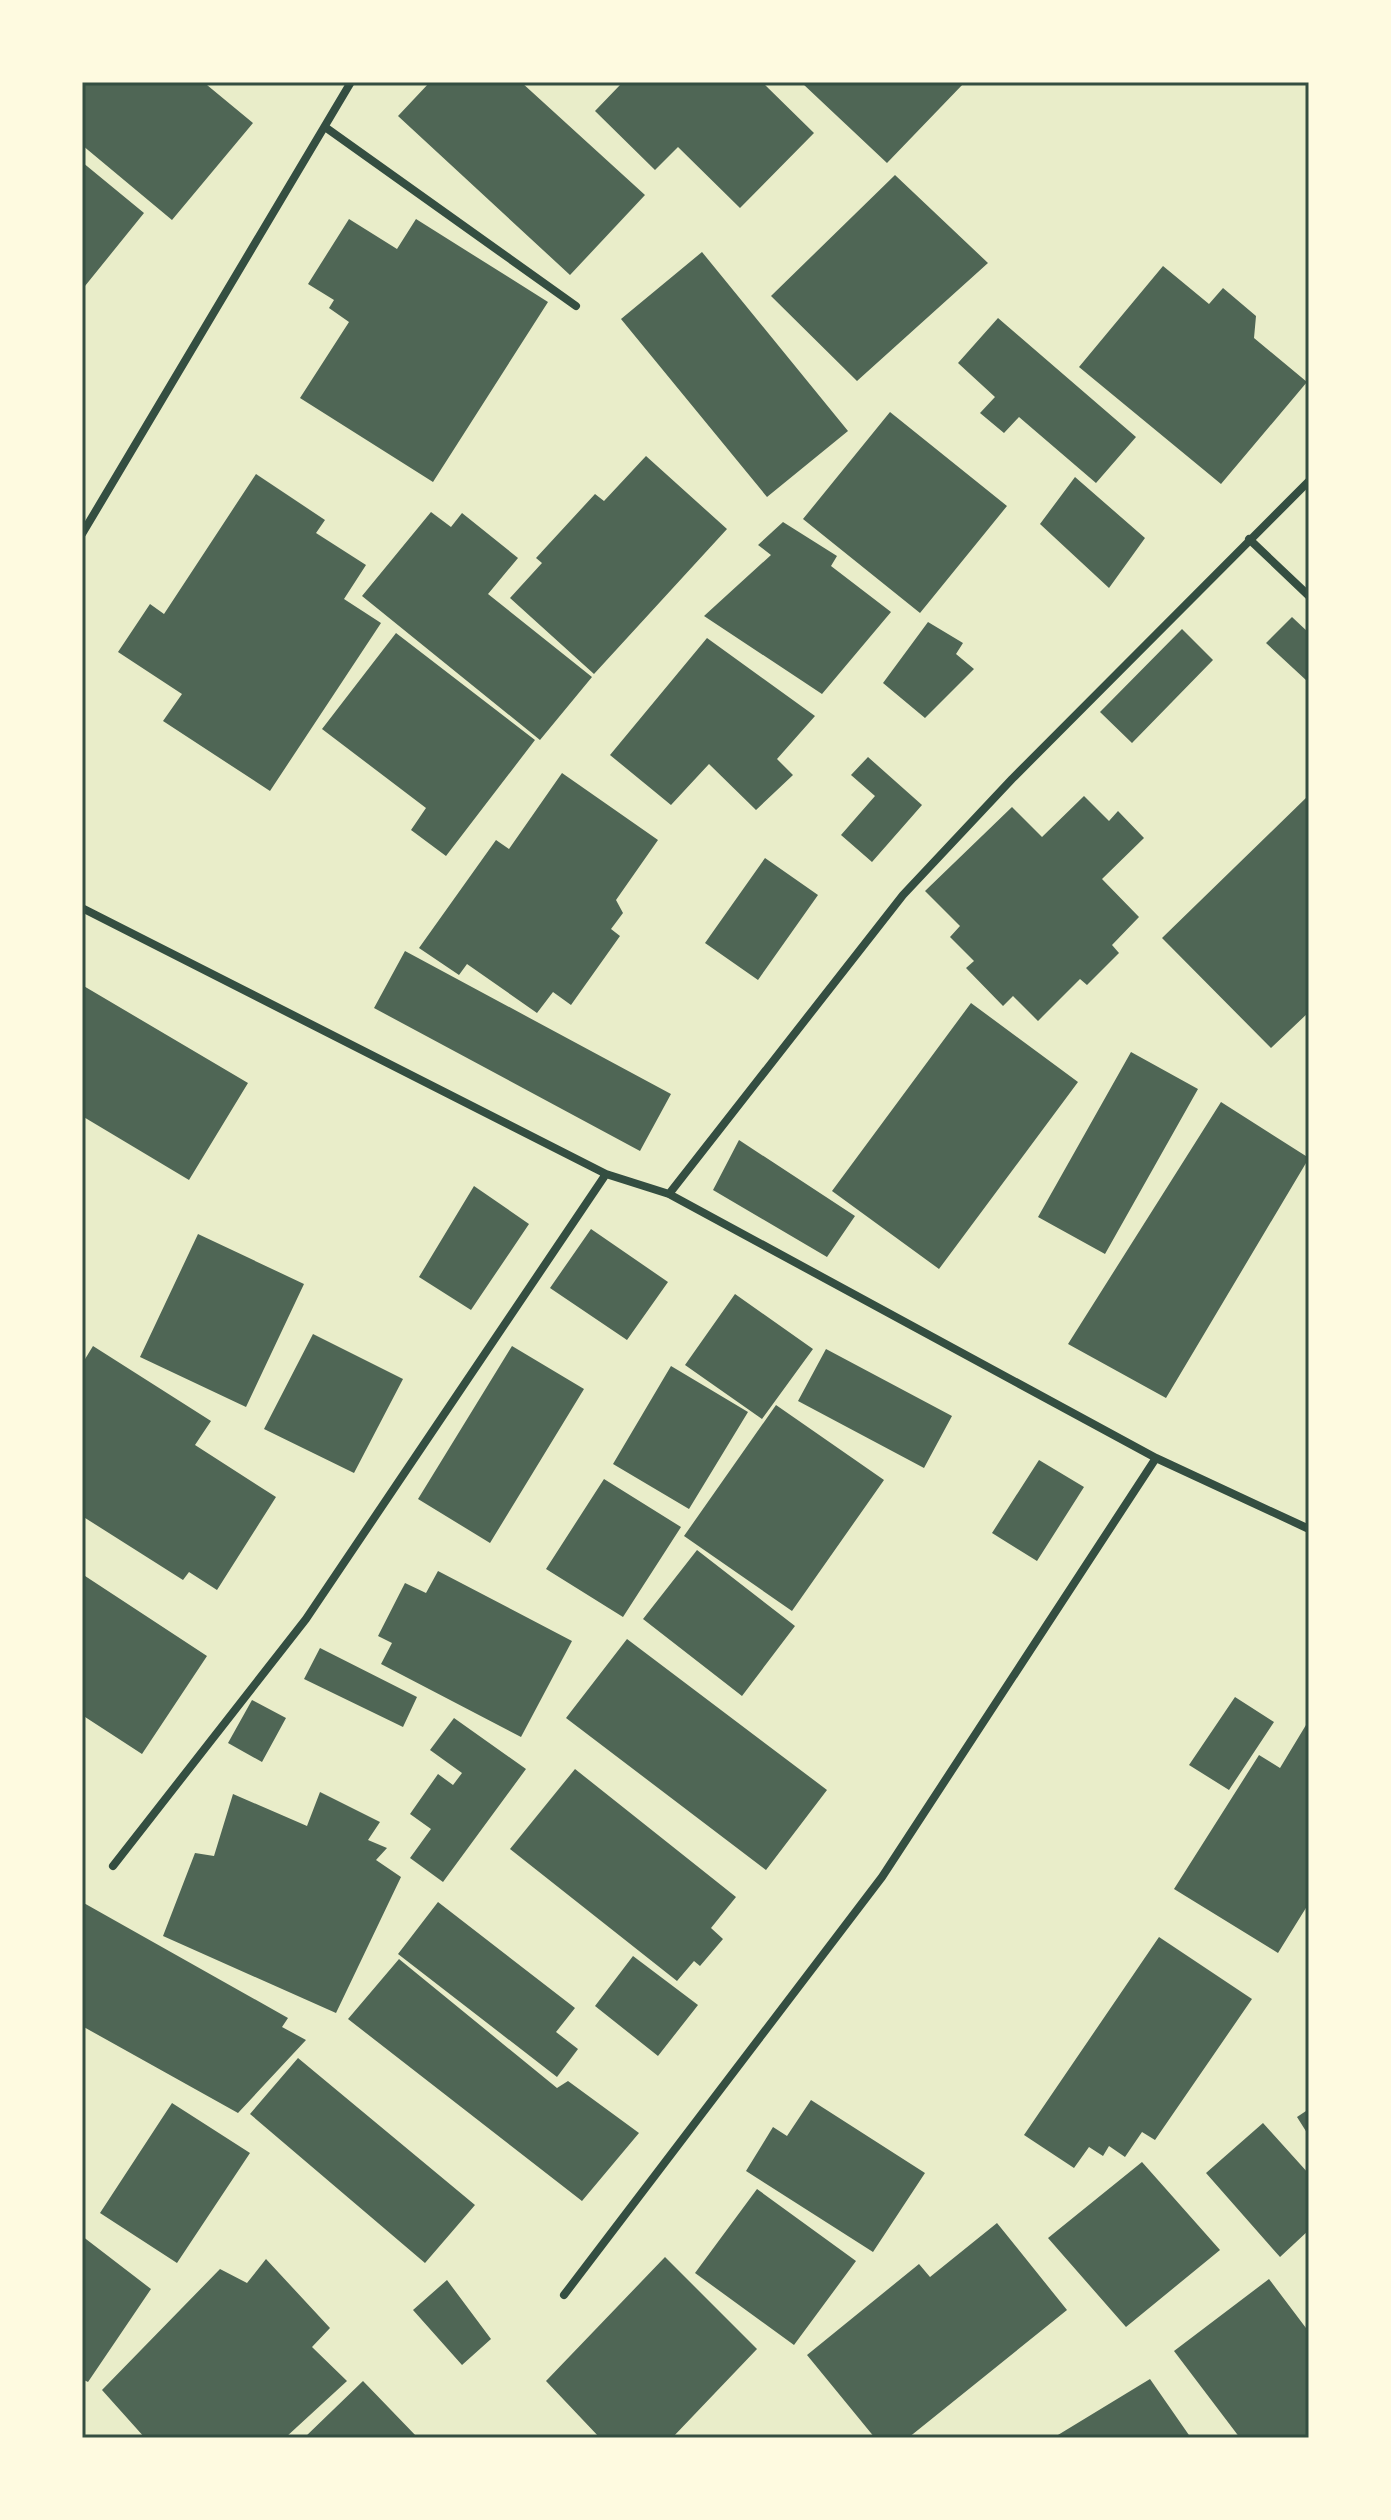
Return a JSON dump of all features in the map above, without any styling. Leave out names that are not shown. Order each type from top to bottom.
[{"type":"street","points":[[82,534],[351,82]]},
{"type":"street","points":[[325,127],[576,306]]},
{"type":"street","points":[[669,1194],[903,895],[1012,779],[1309,481]]},
{"type":"street","points":[[1249,539],[1309,596]]},
{"type":"street","points":[[82,908],[606,1174],[669,1194],[1156,1458],[1309,1529]]},
{"type":"street","points":[[113,1866],[306,1619],[606,1174]]},
{"type":"street","points":[[564,2295],[882,1877],[1156,1458]]},
{"type":"building","points":[[82,82],[209,82],[207,85],[253,123],[172,220],[82,145]]},
{"type":"building","points":[[430,82],[521,82],[645,195],[570,275],[398,116]]},
{"type":"building","points":[[617,82],[762,82],[814,133],[740,208],[678,147],[655,170],[595,111],[620,85]]},
{"type":"building","points":[[804,82],[965,82],[887,163]]},
{"type":"building","points":[[82,162],[144,213],[85,286],[82,284]]},
{"type":"building","points":[[895,175],[988,263],[857,381],[771,296]]},
{"type":"building","points":[[349,219],[397,249],[416,219],[548,302],[433,482],[300,398],[349,322],[329,308],[334,300],[308,284]]},
{"type":"building","points":[[702,252],[848,431],[767,497],[621,319]]},
{"type":"building","points":[[1163,266],[1209,304],[1223,288],[1256,316],[1254,338],[1307,382],[1221,484],[1079,367]]},
{"type":"building","points":[[998,318],[1136,437],[1096,483],[1019,417],[1004,433],[980,413],[995,397],[958,363]]},
{"type":"building","points":[[890,412],[1007,506],[920,613],[803,519]]},
{"type":"building","points":[[646,456],[727,529],[594,674],[510,598],[542,563],[536,558],[595,494],[604,501]]},
{"type":"building","points":[[256,474],[325,520],[316,533],[366,565],[344,599],[381,623],[270,791],[163,721],[182,694],[118,652],[150,604],[164,614]]},
{"type":"building","points":[[1075,477],[1145,538],[1109,588],[1040,524]]},
{"type":"building","points":[[431,512],[451,527],[462,513],[518,558],[488,594],[592,677],[540,740],[362,596]]},
{"type":"building","points":[[783,522],[837,556],[831,566],[891,612],[822,694],[704,616],[771,555],[758,545]]},
{"type":"building","points":[[1292,617],[1309,633],[1307,681],[1266,643]]},
{"type":"building","points":[[928,622],[963,643],[956,654],[974,669],[925,718],[883,683]]},
{"type":"building","points":[[1182,629],[1213,660],[1132,743],[1100,712]]},
{"type":"building","points":[[396,633],[535,740],[446,856],[411,830],[426,808],[322,729]]},
{"type":"building","points":[[707,638],[815,716],[777,759],[793,775],[756,810],[709,764],[671,805],[610,755]]},
{"type":"building","points":[[868,757],[922,805],[872,862],[841,835],[875,796],[851,775]]},
{"type":"building","points":[[562,773],[658,840],[616,900],[623,913],[611,929],[620,936],[571,1005],[553,992],[537,1013],[467,964],[459,975],[419,948],[496,840],[509,849]]},
{"type":"building","points":[[1309,795],[1309,1012],[1271,1048],[1162,938]]},
{"type":"building","points":[[1084,796],[1109,821],[1118,811],[1144,838],[1102,879],[1139,917],[1112,945],[1119,953],[1087,985],[1080,979],[1038,1021],[1013,996],[1003,1006],[966,968],[974,961],[950,937],[960,926],[925,891],[1012,807],[1042,837]]},
{"type":"building","points":[[765,858],[818,895],[758,980],[705,943]]},
{"type":"building","points":[[405,951],[671,1094],[640,1151],[374,1008]]},
{"type":"building","points":[[82,985],[248,1083],[189,1180],[82,1116]]},
{"type":"building","points":[[971,1003],[1078,1082],[939,1269],[832,1191]]},
{"type":"building","points":[[1131,1052],[1198,1089],[1105,1254],[1038,1217]]},
{"type":"building","points":[[1221,1102],[1309,1158],[1166,1398],[1068,1344]]},
{"type":"building","points":[[739,1140],[855,1216],[827,1257],[713,1190]]},
{"type":"building","points":[[474,1186],[529,1224],[471,1310],[419,1277]]},
{"type":"building","points":[[591,1229],[668,1282],[627,1340],[550,1288]]},
{"type":"building","points":[[198,1234],[304,1284],[246,1407],[140,1357]]},
{"type":"building","points":[[735,1294],[813,1349],[762,1419],[685,1365]]},
{"type":"building","points":[[313,1334],[403,1379],[354,1473],[264,1429]]},
{"type":"building","points":[[93,1346],[211,1421],[195,1445],[276,1497],[217,1590],[189,1572],[183,1580],[82,1516],[82,1364]]},
{"type":"building","points":[[512,1346],[584,1389],[490,1543],[418,1499]]},
{"type":"building","points":[[826,1349],[952,1416],[924,1468],[798,1401]]},
{"type":"building","points":[[671,1366],[748,1412],[689,1509],[613,1464]]},
{"type":"building","points":[[776,1405],[884,1480],[792,1611],[684,1536]]},
{"type":"building","points":[[1039,1460],[1084,1487],[1037,1561],[992,1533]]},
{"type":"building","points":[[604,1479],[681,1527],[623,1617],[546,1569]]},
{"type":"building","points":[[697,1550],[795,1626],[742,1696],[643,1619]]},
{"type":"building","points":[[438,1571],[572,1641],[521,1737],[381,1664],[392,1643],[378,1636],[405,1583],[426,1593]]},
{"type":"building","points":[[82,1574],[207,1656],[142,1754],[82,1715]]},
{"type":"building","points":[[627,1639],[827,1790],[766,1870],[566,1718]]},
{"type":"building","points":[[320,1648],[417,1697],[403,1727],[304,1679]]},
{"type":"building","points":[[1235,1697],[1274,1722],[1229,1790],[1189,1765]]},
{"type":"building","points":[[252,1700],[286,1718],[262,1762],[228,1743]]},
{"type":"building","points":[[454,1718],[526,1769],[443,1882],[410,1858],[431,1829],[410,1814],[438,1774],[453,1785],[462,1773],[430,1750]]},
{"type":"building","points":[[1309,1720],[1309,1903],[1278,1953],[1174,1889],[1259,1755],[1280,1768]]},
{"type":"building","points":[[575,1769],[736,1897],[711,1928],[723,1939],[700,1966],[694,1961],[677,1981],[510,1849]]},
{"type":"building","points":[[320,1792],[380,1822],[368,1840],[387,1848],[376,1860],[401,1877],[336,2013],[163,1936],[195,1853],[214,1856],[233,1794],[307,1826]]},
{"type":"building","points":[[82,1902],[288,2018],[282,2027],[306,2040],[238,2113],[82,2026]]},
{"type":"building","points":[[438,1902],[575,2008],[556,2032],[578,2049],[557,2077],[398,1954]]},
{"type":"building","points":[[1159,1937],[1252,1999],[1155,2140],[1142,2132],[1125,2157],[1109,2146],[1103,2156],[1089,2147],[1074,2168],[1024,2135]]},
{"type":"building","points":[[633,1956],[698,2005],[658,2056],[595,2006]]},
{"type":"building","points":[[399,1959],[557,2088],[568,2081],[639,2133],[582,2201],[348,2019]]},
{"type":"building","points":[[298,2058],[475,2205],[425,2263],[250,2114]]},
{"type":"building","points":[[811,2100],[925,2173],[873,2252],[746,2171],[773,2127],[787,2136]]},
{"type":"building","points":[[172,2103],[250,2153],[177,2263],[100,2213]]},
{"type":"building","points":[[1309,2109],[1309,2136],[1297,2117]]},
{"type":"building","points":[[1263,2123],[1309,2174],[1309,2230],[1280,2257],[1206,2173]]},
{"type":"building","points":[[1142,2162],[1220,2250],[1126,2327],[1048,2238]]},
{"type":"building","points":[[757,2189],[856,2261],[794,2345],[695,2273]]},
{"type":"building","points":[[997,2223],[1067,2310],[908,2438],[875,2438],[807,2355],[919,2264],[930,2277]]},
{"type":"building","points":[[82,2236],[151,2289],[88,2382],[82,2379]]},
{"type":"building","points":[[665,2257],[757,2349],[672,2438],[600,2438],[546,2381]]},
{"type":"building","points":[[266,2259],[330,2328],[312,2347],[347,2381],[285,2438],[145,2438],[102,2390],[220,2269],[247,2283]]},
{"type":"building","points":[[1269,2279],[1309,2332],[1309,2352],[1306,2354],[1309,2358],[1309,2438],[1240,2438],[1174,2351]]},
{"type":"building","points":[[447,2280],[491,2339],[462,2365],[413,2310]]},
{"type":"building","points":[[1150,2379],[1191,2438],[1053,2438]]},
{"type":"building","points":[[363,2381],[418,2438],[304,2438]]}]
